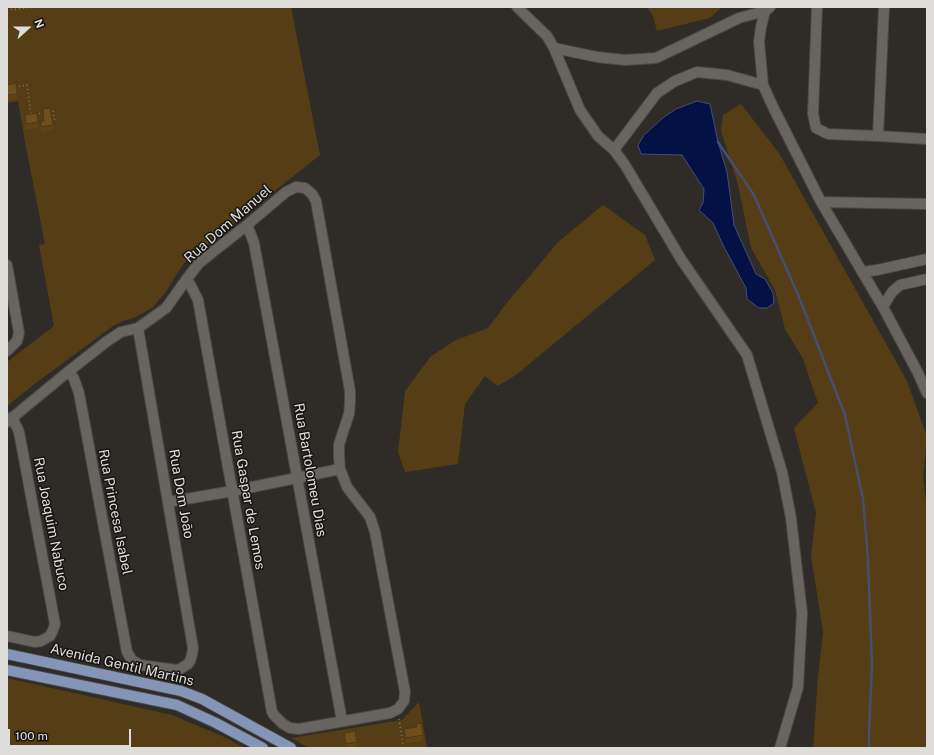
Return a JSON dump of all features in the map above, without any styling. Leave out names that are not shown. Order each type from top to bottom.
[{"type":"main road","name":"Avenida Gentil Martins","points":[[7,654],[181,691],[202,699],[291,748]]},
{"type":"main road","name":"Avenida Gentil Martins","points":[[7,670],[178,705],[216,722],[263,748]]},
{"type":"street","points":[[517,7],[547,36],[554,48],[580,110],[598,136],[614,150],[631,174],[680,259],[747,355],[782,472],[791,518],[802,613],[798,687],[780,748]]},
{"type":"street","points":[[817,7],[813,114],[816,128],[828,134],[927,139]]},
{"type":"street","points":[[878,136],[884,7]]},
{"type":"street","points":[[554,48],[597,57],[625,60],[656,58],[739,18],[767,9]]},
{"type":"street","points":[[767,9],[761,27],[760,42],[763,85],[820,202],[882,307],[918,373],[927,393]]},
{"type":"street","points":[[614,150],[656,93],[675,81],[697,72],[727,75],[763,85]]},
{"type":"street","name":"Rua Dom Manuel","points":[[9,420],[106,342],[121,332],[138,328],[166,308],[199,263],[286,192],[296,187],[305,188],[312,194],[316,201],[350,392],[349,414],[340,445],[340,469]]},
{"type":"street","points":[[820,202],[927,204]]},
{"type":"street","name":"Rua Bartolomeu Dias","points":[[247,225],[254,243],[342,721]]},
{"type":"street","points":[[862,272],[927,259]]},
{"type":"street","points":[[7,265],[19,333],[16,341],[7,351]]},
{"type":"street","points":[[882,307],[892,292],[900,285],[927,279]]},
{"type":"street","name":"Rua Gaspar de Lemos","points":[[186,280],[195,292],[198,300],[272,712],[276,719],[290,728],[298,729],[342,721]]},
{"type":"street","name":"Rua Dom João","points":[[138,328],[193,648],[192,658],[188,664]]},
{"type":"street","name":"Rua Princesa Isabel","points":[[69,371],[74,379],[79,393],[127,652],[132,660],[143,665],[177,670],[188,664]]},
{"type":"street","name":"Rua Joaquim Nabuco","points":[[7,636],[34,642],[41,641],[50,636],[55,620],[19,432],[9,420]]},
{"type":"street","points":[[168,502],[297,479],[340,469],[347,487],[368,514],[373,524],[405,692],[404,701],[399,708],[390,713],[342,721]]},
{"type":"path","points":[[7,10],[36,7]]},
{"type":"path","points":[[14,87],[27,85],[31,115],[53,111],[55,122]]},
{"type":"path","points":[[399,708],[402,744]]},
{"type":"shaded area","points":[[7,7],[291,7],[320,155],[184,263],[165,293],[152,308],[134,318],[113,326],[7,406],[7,362],[54,326],[39,245],[45,244],[18,101],[7,103]]},
{"type":"shaded area","points":[[647,7],[722,7],[710,18],[657,31],[653,16]]},
{"type":"shaded area","points":[[697,101],[710,104],[718,142],[727,172],[734,225],[756,274],[765,279],[773,293],[774,303],[767,308],[759,308],[747,299],[746,288],[713,223],[699,210],[703,203],[704,189],[682,155],[641,154],[638,145],[644,135],[664,117],[676,109]]},
{"type":"shaded area","points":[[741,104],[779,153],[907,381],[927,437],[923,478],[927,510],[927,748],[813,748],[818,676],[823,632],[811,556],[816,513],[794,428],[818,403],[803,359],[785,329],[775,290],[751,248],[738,185],[721,131],[723,115]]},
{"type":"shaded area","points":[[603,205],[645,235],[655,260],[516,375],[498,386],[485,376],[465,404],[458,464],[405,472],[398,452],[405,391],[431,356],[456,340],[488,328],[509,300],[558,242]]},
{"type":"shaded area","points":[[7,678],[172,715],[222,736],[245,748],[7,748]]},
{"type":"shaded area","points":[[419,702],[427,748],[309,748],[291,738],[402,720]]},
{"type":"building","points":[[16,83],[17,94],[7,95],[7,85]]},
{"type":"building","points":[[50,108],[53,125],[41,127],[41,121],[44,121],[43,109]]},
{"type":"building","points":[[37,113],[38,122],[26,124],[25,115]]},
{"type":"building","points":[[421,723],[423,735],[406,738],[404,729],[417,727],[416,724]]},
{"type":"building","points":[[355,731],[357,742],[346,744],[344,733]]},
{"type":"waterway","points":[[718,142],[754,195],[799,297],[845,415],[863,499],[868,560],[872,665],[869,748]]}]
